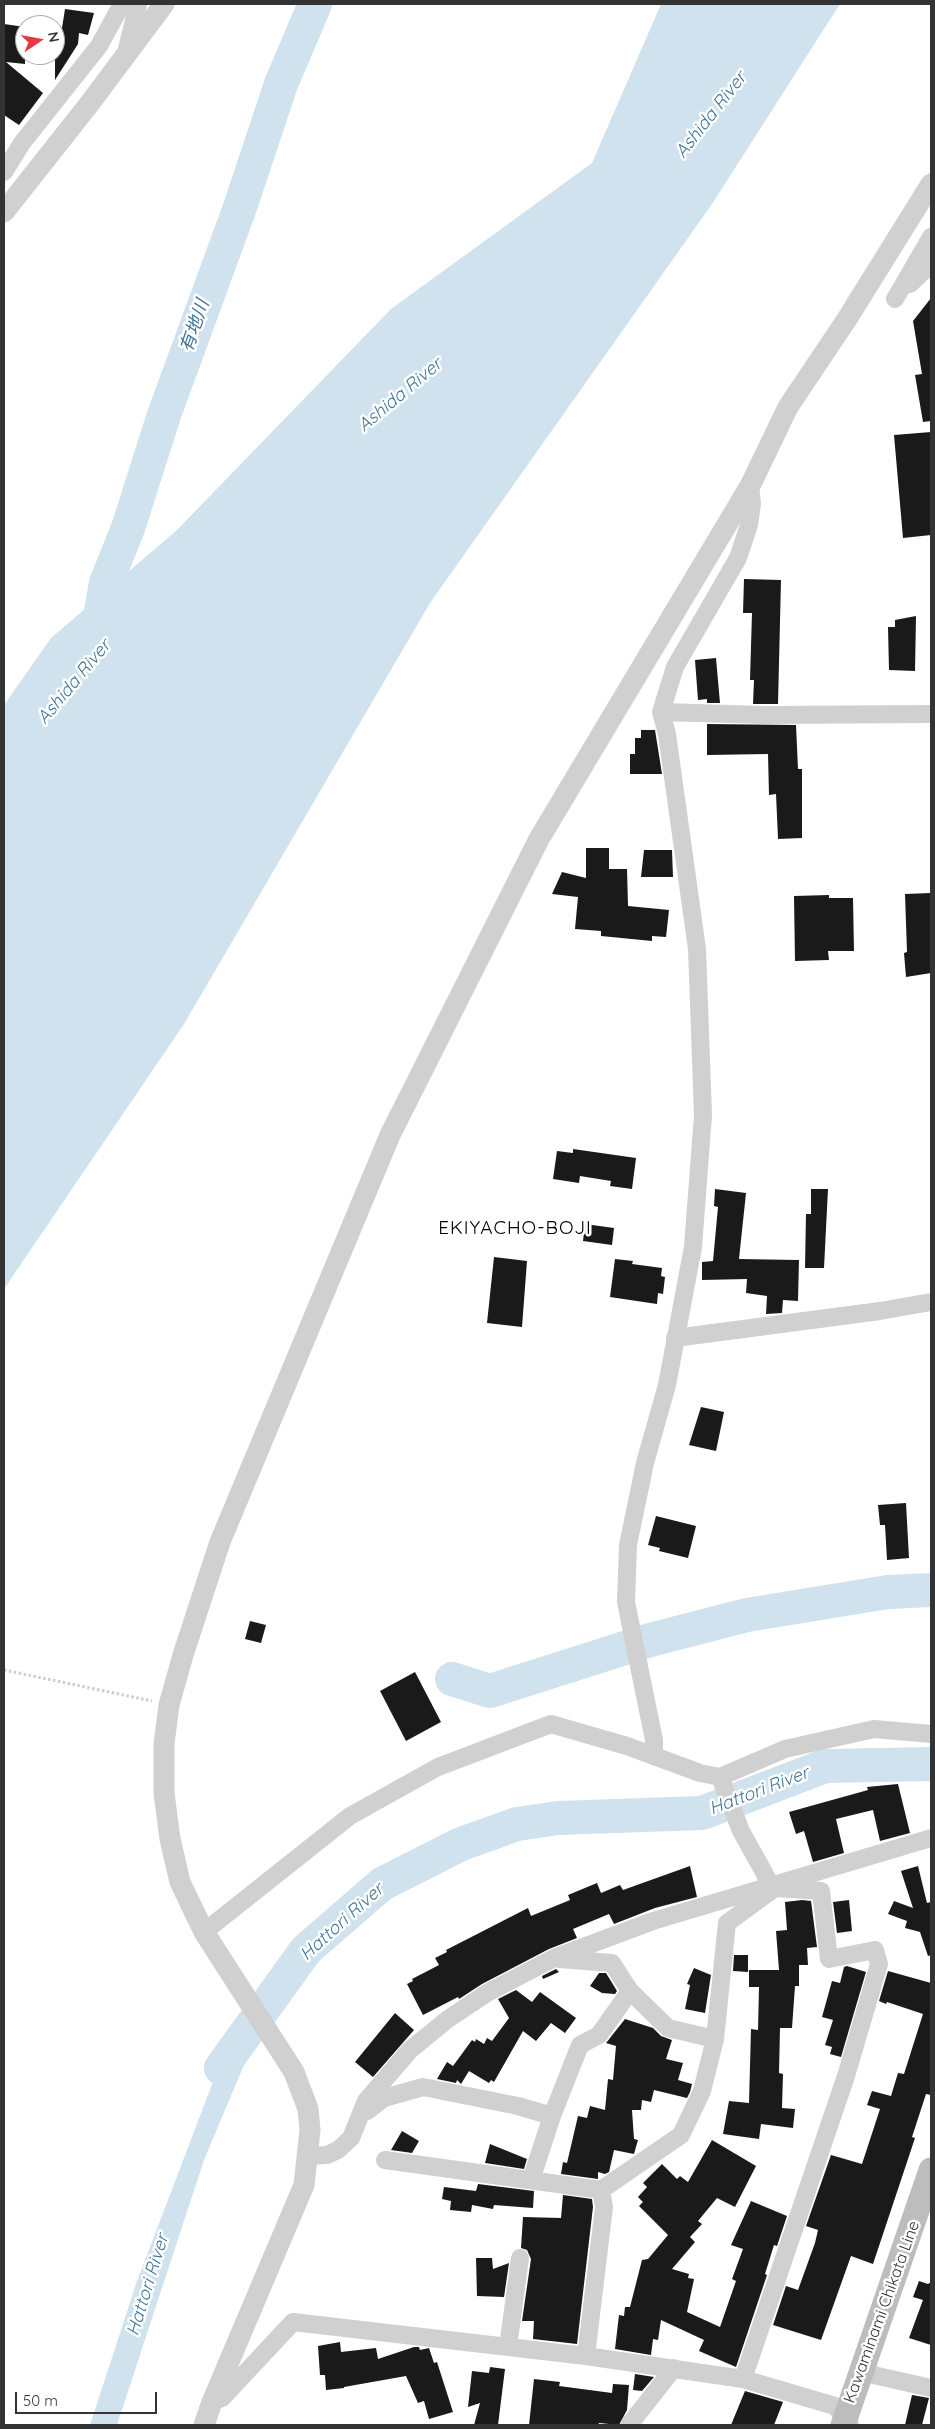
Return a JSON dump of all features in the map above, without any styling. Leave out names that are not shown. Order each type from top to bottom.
[{"type":"main road","name":"Kawaminami Chikata Line","points":[[845,2423],[860,2372],[931,2170]]},
{"type":"street","points":[[4,172],[22,143],[99,46],[122,4]]},
{"type":"street","points":[[125,56],[138,4]]},
{"type":"street","points":[[4,212],[164,4]]},
{"type":"street","points":[[204,2425],[304,2185],[310,2130],[308,2109],[294,2072],[209,1939],[180,1882],[170,1839],[164,1793],[164,1744],[169,1705],[183,1655],[220,1542],[390,1135],[539,839],[750,486],[788,407],[847,319],[931,184]]},
{"type":"street","points":[[931,237],[895,298],[931,264]]},
{"type":"street","points":[[654,1755],[654,1740],[626,1602],[628,1545],[645,1463],[667,1386],[693,1247],[703,1115],[697,949],[668,734],[661,712],[675,666],[738,558],[749,525],[752,504],[750,486]]},
{"type":"street","points":[[661,712],[764,715],[931,714]]},
{"type":"street","points":[[675,1338],[931,1302]]},
{"type":"street","points":[[209,1939],[350,1816],[438,1767],[505,1739],[551,1724],[654,1755],[722,1780],[786,1749],[874,1728],[931,1734]]},
{"type":"street","points":[[722,1780],[741,1831],[773,1886]]},
{"type":"street","points":[[308,2156],[327,2155],[338,2150],[351,2138],[359,2114],[366,2101],[410,2050],[448,2019],[487,1993],[554,1958],[653,1921],[931,1838]]},
{"type":"street","points":[[385,2160],[601,2190],[681,2135],[702,2092],[715,2039],[727,1924],[773,1886],[821,1891],[829,1959],[876,1950],[879,1964],[846,2076],[743,2379]]},
{"type":"street","points":[[554,1958],[612,1963],[630,1991],[668,2028],[715,2039]]},
{"type":"street","points":[[531,2180],[552,2116],[580,2045],[599,2034],[630,1991]]},
{"type":"street","points":[[359,2114],[364,2113],[384,2098],[423,2087],[518,2106],[552,2116]]},
{"type":"street","points":[[586,2356],[604,2207],[601,2190]]},
{"type":"street","points":[[508,2347],[520,2258]]},
{"type":"street","points":[[212,2402],[222,2398],[293,2322],[586,2356],[743,2379],[835,2406],[845,2423]]},
{"type":"street","points":[[629,2425],[674,2368]]},
{"type":"street","points":[[860,2372],[931,2388]]},
{"type":"path","points":[[4,1670],[153,1701]]},
{"type":"water","name":"Ashida River","points":[[661,4],[840,4],[712,204],[430,603],[184,1024],[4,1289],[4,705],[51,638],[177,530],[391,309],[592,163]]},
{"type":"water","points":[[238,2016],[254,2041],[204,2160],[117,2425],[90,2425],[136,2284]]},
{"type":"building","points":[[65,9],[94,13],[88,35],[79,33],[78,44],[65,64],[65,15]]},
{"type":"building","points":[[4,24],[15,26],[15,63],[6,62],[43,93],[19,125],[4,115]]},
{"type":"building","points":[[55,65],[65,65],[55,80]]},
{"type":"building","points":[[931,298],[931,421],[923,422],[915,375],[922,374],[913,321]]},
{"type":"building","points":[[931,432],[931,535],[903,538],[894,435]]},
{"type":"building","points":[[744,579],[781,580],[778,704],[753,704],[754,680],[750,680],[752,613],[743,613]]},
{"type":"building","points":[[916,616],[915,671],[889,670],[888,627],[895,627],[895,620]]},
{"type":"building","points":[[716,658],[720,703],[707,703],[707,699],[698,700],[695,660]]},
{"type":"building","points":[[707,724],[796,725],[798,769],[802,769],[802,838],[778,839],[776,794],[769,795],[768,754],[707,755]]},
{"type":"building","points":[[641,730],[655,730],[662,774],[630,774],[630,754],[635,754],[635,738],[641,738]]},
{"type":"building","points":[[586,848],[609,848],[609,869],[627,869],[628,906],[669,910],[666,937],[652,936],[652,941],[601,936],[601,931],[575,929],[578,897],[552,894],[562,872],[586,878]]},
{"type":"building","points":[[644,850],[672,850],[673,877],[641,877]]},
{"type":"building","points":[[931,893],[931,973],[906,977],[904,953],[907,952],[905,894]]},
{"type":"building","points":[[829,895],[829,898],[853,898],[854,951],[828,951],[829,960],[795,961],[794,896]]},
{"type":"building","points":[[573,1149],[636,1158],[632,1189],[610,1186],[611,1181],[580,1176],[579,1183],[553,1179],[557,1151],[573,1153]]},
{"type":"building","points":[[715,1189],[746,1193],[739,1259],[799,1260],[798,1301],[783,1300],[782,1313],[766,1314],[767,1296],[746,1293],[747,1279],[702,1280],[702,1262],[713,1261],[718,1207],[714,1206]]},
{"type":"building","points":[[811,1189],[828,1189],[824,1268],[805,1268],[806,1214],[811,1214]]},
{"type":"building","points":[[585,1224],[614,1228],[612,1245],[583,1241]]},
{"type":"building","points":[[494,1257],[527,1261],[522,1327],[487,1323]]},
{"type":"building","points":[[615,1259],[633,1261],[632,1264],[662,1268],[661,1276],[665,1277],[663,1294],[658,1293],[657,1304],[610,1297]]},
{"type":"building","points":[[701,1407],[724,1412],[716,1451],[689,1445]]},
{"type":"building","points":[[906,1503],[909,1558],[887,1560],[885,1525],[880,1525],[878,1505]]},
{"type":"building","points":[[656,1516],[696,1526],[688,1558],[659,1551],[660,1548],[648,1545]]},
{"type":"building","points":[[250,1621],[266,1625],[261,1643],[245,1639]]},
{"type":"building","points":[[415,1672],[441,1722],[406,1741],[380,1691]]},
{"type":"building","points":[[898,1784],[910,1833],[880,1841],[873,1810],[836,1819],[844,1853],[813,1862],[804,1831],[796,1834],[789,1812],[868,1790],[867,1787]]},
{"type":"building","points":[[690,1866],[697,1897],[655,1908],[614,1924],[609,1914],[573,1929],[577,1938],[549,1949],[482,1984],[459,1999],[458,1997],[423,2015],[407,1984],[413,1981],[412,1979],[439,1965],[435,1958],[447,1952],[446,1950],[528,1908],[531,1916],[570,1900],[568,1895],[597,1883],[601,1893],[620,1885],[623,1890]]},
{"type":"building","points":[[918,1866],[927,1903],[931,1902],[931,1955],[928,1956],[920,1932],[905,1928],[907,1921],[888,1914],[894,1901],[913,1908],[901,1871]]},
{"type":"building","points":[[849,1900],[852,1931],[837,1933],[833,1902]]},
{"type":"building","points":[[811,1901],[817,1947],[807,1948],[808,1965],[799,1965],[799,1986],[795,1986],[792,2028],[780,2028],[779,2073],[783,2074],[782,2108],[795,2109],[793,2128],[761,2124],[759,2139],[723,2134],[729,2101],[749,2103],[751,2029],[758,2030],[759,1987],[749,1987],[749,1970],[779,1970],[776,1931],[787,1930],[785,1902]]},
{"type":"building","points":[[734,1955],[748,1955],[748,1972],[733,1971]]},
{"type":"building","points":[[847,1966],[866,1972],[841,2057],[830,2054],[832,2047],[825,2045],[833,2020],[822,2017],[832,1981],[840,1983],[844,1967]]},
{"type":"building","points":[[694,1968],[711,1975],[705,2013],[685,2009],[690,1985],[687,1984]]},
{"type":"building","points":[[556,1969],[559,1972],[543,1979],[542,1976]]},
{"type":"building","points":[[888,1971],[931,1983],[931,2095],[926,2094],[912,2137],[915,2138],[873,2264],[851,2256],[821,2340],[773,2325],[786,2286],[798,2290],[815,2243],[818,2230],[806,2226],[831,2155],[862,2164],[880,2109],[867,2105],[872,2091],[891,2096],[898,2073],[904,2074],[923,2014],[879,2001]]},
{"type":"building","points":[[599,1973],[606,1973],[617,1991],[615,1994],[602,1993],[590,1986]]},
{"type":"building","points":[[516,1990],[532,2002],[540,1992],[576,2018],[565,2033],[551,2023],[536,2041],[523,2031],[494,2082],[491,2080],[489,2083],[469,2071],[461,2084],[457,2080],[456,2083],[437,2079],[447,2062],[453,2066],[472,2040],[475,2042],[476,2039],[484,2044],[487,2038],[492,2041],[509,2018],[498,1999]]},
{"type":"building","points":[[395,2013],[414,2030],[373,2077],[355,2062]]},
{"type":"building","points":[[625,2019],[653,2028],[661,2036],[672,2040],[666,2059],[683,2063],[678,2080],[692,2084],[690,2092],[687,2098],[654,2090],[651,2102],[642,2100],[641,2110],[632,2110],[634,2139],[638,2140],[634,2154],[614,2150],[609,2172],[605,2174],[598,2172],[598,2179],[561,2174],[563,2162],[567,2163],[578,2116],[587,2118],[590,2106],[605,2110],[608,2079],[613,2080],[616,2046],[606,2043]]},
{"type":"building","points":[[402,2131],[419,2141],[412,2153],[391,2150]]},
{"type":"building","points":[[712,2140],[756,2166],[735,2207],[717,2198],[698,2221],[702,2224],[690,2237],[695,2242],[672,2269],[689,2274],[688,2278],[694,2279],[687,2312],[720,2327],[736,2281],[732,2279],[743,2249],[731,2245],[751,2201],[787,2216],[777,2246],[774,2245],[765,2274],[767,2275],[736,2367],[699,2351],[704,2340],[661,2320],[658,2340],[653,2339],[651,2355],[615,2349],[619,2315],[624,2316],[625,2307],[630,2307],[642,2260],[648,2259],[668,2235],[639,2206],[643,2202],[638,2197],[647,2187],[643,2183],[662,2164],[677,2179],[680,2176],[688,2182]]},
{"type":"building","points":[[490,2144],[527,2159],[524,2169],[485,2163]]},
{"type":"building","points":[[478,2184],[534,2191],[533,2208],[494,2205],[493,2209],[472,2205],[471,2212],[450,2210],[451,2201],[442,2199],[444,2187],[476,2191]]},
{"type":"building","points":[[563,2195],[592,2199],[593,2207],[577,2344],[533,2339],[534,2321],[522,2321],[531,2259],[527,2250],[521,2248],[523,2217],[561,2218]]},
{"type":"building","points":[[476,2258],[492,2258],[493,2269],[509,2263],[504,2297],[477,2296]]},
{"type":"building","points":[[919,2281],[928,2284],[931,2282],[931,2345],[909,2338],[923,2300],[913,2297]]},
{"type":"building","points":[[340,2342],[341,2352],[376,2348],[378,2359],[414,2347],[419,2347],[420,2350],[429,2348],[434,2363],[437,2362],[453,2412],[429,2419],[424,2401],[418,2403],[406,2376],[326,2390],[325,2375],[320,2375],[318,2346]]},
{"type":"building","points":[[490,2367],[505,2369],[498,2425],[474,2425],[480,2403],[468,2407],[472,2371],[489,2373]]},
{"type":"building","points":[[635,2374],[654,2377],[642,2391],[633,2390]]},
{"type":"building","points":[[534,2379],[560,2382],[559,2386],[612,2393],[613,2384],[629,2385],[627,2410],[619,2425],[599,2423],[598,2425],[529,2425]]},
{"type":"building","points":[[745,2391],[783,2402],[774,2425],[731,2425]]},
{"type":"building","points":[[912,2395],[929,2398],[922,2425],[905,2425]]},
{"type":"waterway","name":"有地川","points":[[96,638],[106,583],[128,528],[164,415],[239,210],[281,84],[315,4]]},
{"type":"waterway","points":[[452,1679],[490,1691],[650,1640],[747,1615],[888,1592],[931,1590]]},
{"type":"waterway","name":"Hattori River","points":[[221,2068],[306,1950],[382,1884],[461,1844],[517,1824],[558,1818],[702,1813],[825,1766],[931,1764]]},
{"type":"district","name":"EKIYACHO-BOJI","points":[[515,1228]]}]
